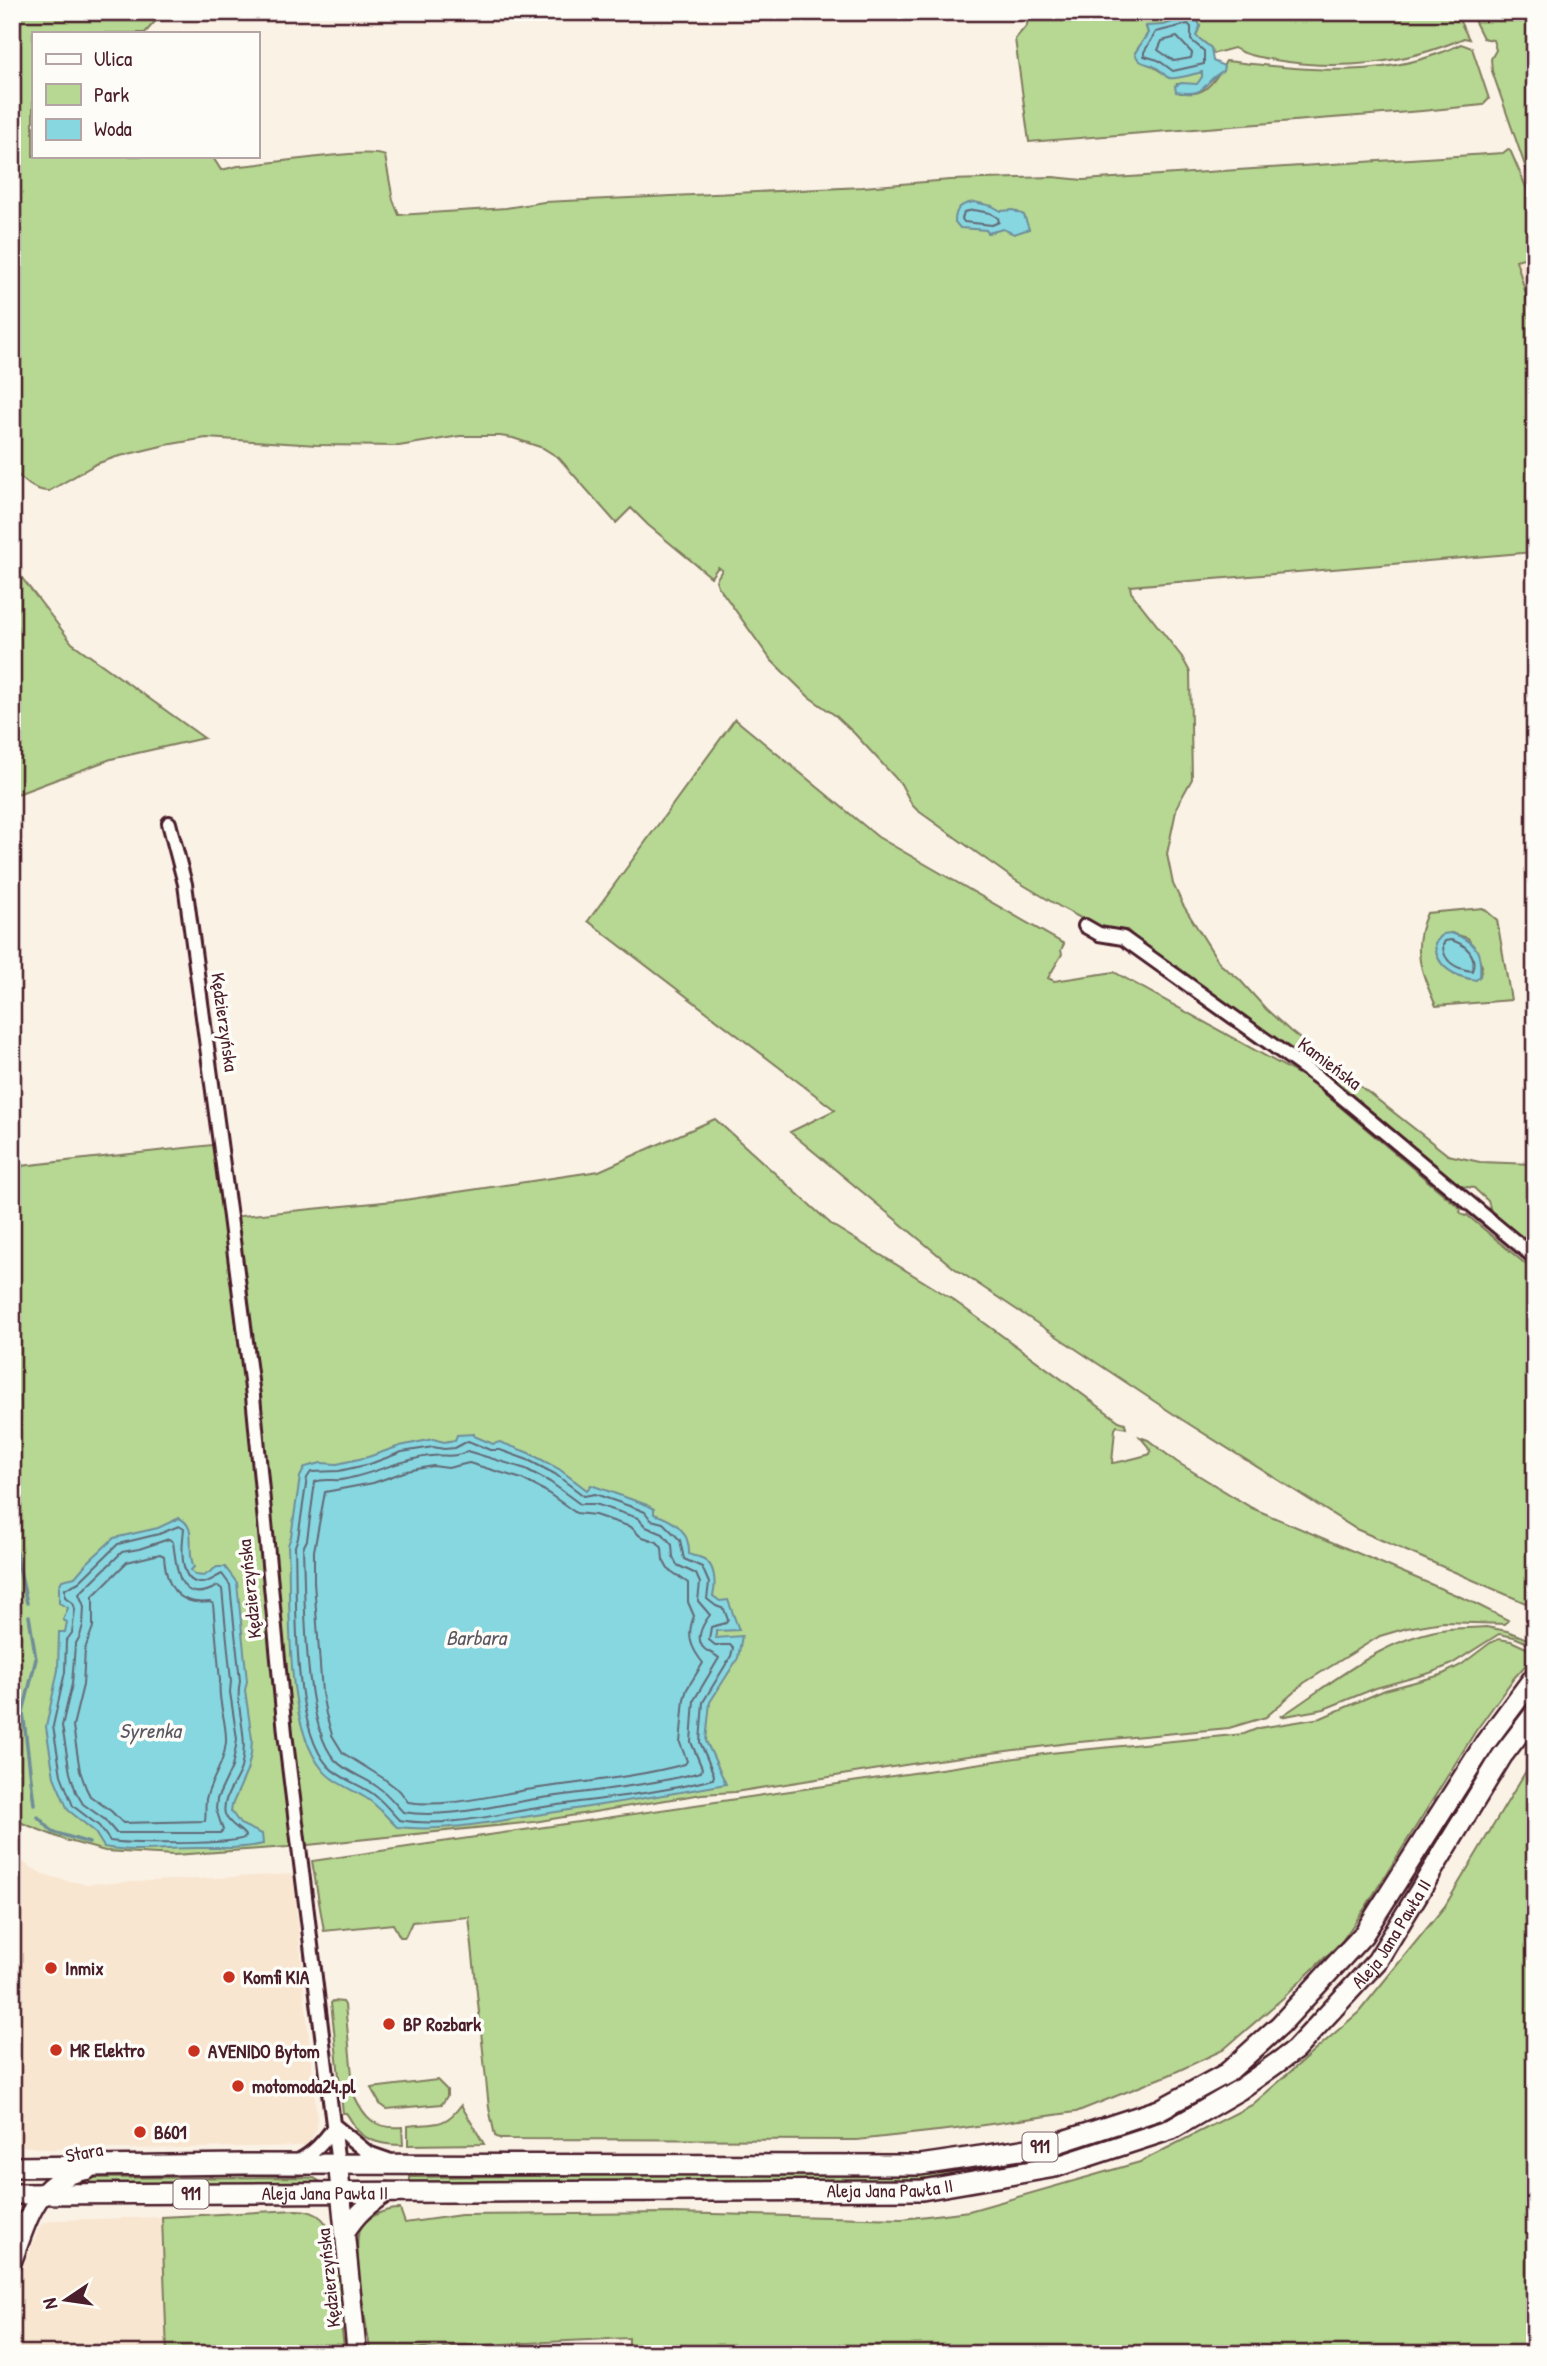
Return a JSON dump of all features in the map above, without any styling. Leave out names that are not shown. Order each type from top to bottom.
[{"type":"main road","name":"Aleja Jana Pawła II","points":[[122,2166],[920,2165],[1048,2146],[1159,2110],[1227,2073],[1280,2025],[1363,1935],[1485,1743],[1534,1677]]},
{"type":"main road","name":"Aleja Jana Pawła II","points":[[41,2193],[922,2190],[1055,2167],[1172,2129],[1240,2090],[1295,2050],[1377,1961],[1502,1756],[1535,1713]]},
{"type":"main road","name":"911","points":[[12,2167],[122,2166]]},
{"type":"main road","name":"911","points":[[12,2194],[41,2193]]},
{"type":"street","name":"Kędzierzyńska","points":[[169,823],[185,884],[253,1396],[285,1733],[335,2126],[357,2354]]},
{"type":"street","name":"Kamieńska","points":[[1085,926],[1100,934],[1123,938],[1281,1050],[1370,1118],[1535,1258]]},
{"type":"street","points":[[292,2164],[308,2156],[324,2142],[335,2126],[368,2153],[398,2164]]},
{"type":"street","name":"Stara","points":[[41,2193],[65,2176],[84,2170],[122,2166]]},
{"type":"street","points":[[344,2234],[355,2215],[365,2205],[387,2192]]},
{"type":"street","points":[[13,2250],[41,2193]]},
{"type":"shaded area","points":[[1535,255],[1535,301],[1528,302],[1516,259]]},
{"type":"shaded area","points":[[12,1856],[43,1874],[89,1884],[293,1874],[317,2118],[317,2129],[307,2146],[49,2149],[12,2145]]},
{"type":"shaded area","points":[[162,2217],[167,2354],[12,2354],[12,2292],[41,2224],[53,2220]]},
{"type":"green space","points":[[12,12],[179,12],[159,17],[146,32],[32,32],[32,158],[213,158],[221,170],[315,157],[375,154],[385,156],[393,200],[399,215],[506,208],[544,202],[863,187],[950,180],[1053,177],[1083,180],[1503,153],[1508,149],[1535,208],[1535,255],[1516,260],[1528,301],[1535,301],[1535,552],[1130,586],[1131,592],[1182,657],[1190,672],[1192,779],[1177,806],[1167,854],[1173,884],[1183,905],[1220,964],[1239,979],[1266,1009],[1290,1031],[1448,1155],[1480,1162],[1535,1164],[1535,1252],[1491,1211],[1488,1201],[1474,1188],[1459,1186],[1344,1094],[1147,948],[1127,930],[1099,928],[1062,908],[1015,880],[917,810],[901,784],[854,733],[809,697],[771,660],[718,586],[716,580],[722,570],[718,567],[711,577],[631,508],[616,523],[559,458],[543,448],[500,436],[460,436],[399,446],[317,445],[206,438],[116,457],[96,464],[49,491],[33,487],[12,469]]},
{"type":"green space","points":[[1029,12],[1455,12],[1469,39],[1464,38],[1418,54],[1371,63],[1299,63],[1254,56],[1234,48],[1212,54],[1211,48],[1196,36],[1200,26],[1182,18],[1164,25],[1146,27],[1148,33],[1135,53],[1171,78],[1202,72],[1198,85],[1177,84],[1180,93],[1192,93],[1207,87],[1226,61],[1316,69],[1375,68],[1433,56],[1461,44],[1472,48],[1489,99],[1483,105],[1422,111],[1029,142],[1015,39],[1027,25]]},
{"type":"green space","points":[[1470,12],[1535,12],[1535,183],[1531,183],[1492,71],[1491,59],[1496,50],[1493,40],[1483,38]]},
{"type":"green space","points":[[12,565],[72,643],[204,738],[111,759],[12,796]]},
{"type":"green space","points":[[735,719],[878,837],[1064,944],[1062,954],[1048,978],[1054,981],[1114,972],[1307,1079],[1461,1209],[1460,1212],[1535,1272],[1535,1607],[1356,1529],[1181,1419],[954,1268],[790,1132],[835,1110],[588,921]]},
{"type":"green space","points":[[1483,908],[1497,920],[1511,1000],[1436,1006],[1420,960],[1420,938],[1427,913]],"holes":[[[1451,933],[1468,938],[1482,966],[1480,976],[1470,979],[1453,974]]]},
{"type":"green space","points":[[715,1119],[832,1225],[949,1297],[1125,1423],[1126,1428],[1117,1426],[1115,1429],[1112,1463],[1150,1454],[1151,1450],[1140,1437],[1148,1440],[1177,1462],[1252,1508],[1470,1601],[1508,1620],[1505,1624],[1443,1622],[1380,1636],[1304,1683],[1266,1717],[1229,1728],[1069,1743],[930,1761],[534,1822],[288,1847],[174,1855],[105,1851],[65,1840],[12,1819],[12,1167],[221,1144],[231,1217],[404,1200],[599,1171]]},
{"type":"green space","points":[[1486,1627],[1507,1631],[1535,1642],[1535,1646],[1499,1634],[1450,1665],[1430,1673],[1376,1688],[1324,1709],[1280,1717],[1360,1663],[1402,1641],[1448,1629]]},
{"type":"green space","points":[[1499,1639],[1511,1641],[1535,1652],[1535,1655],[1514,1678],[1475,1732],[1342,1941],[1283,1998],[1223,2050],[1076,2112],[857,2140],[501,2139],[495,2136],[489,2108],[469,1917],[412,1922],[405,1937],[400,1937],[393,1924],[324,1931],[312,1861],[1050,1753],[1244,1734],[1259,1728],[1321,1718],[1385,1690],[1441,1675]]},
{"type":"green space","points":[[1535,1756],[1535,2354],[629,2354],[629,2338],[422,2348],[371,2354],[361,2291],[357,2242],[362,2226],[388,2210],[400,2209],[405,2223],[461,2215],[673,2213],[902,2219],[969,2211],[1140,2162],[1252,2105],[1359,2012],[1445,1906]]},
{"type":"green space","points":[[343,2002],[345,2005],[354,2095],[372,2121],[385,2126],[402,2127],[403,2145],[386,2144],[363,2136],[346,2113],[343,2113],[331,2003]]},
{"type":"green space","points":[[437,2080],[447,2090],[442,2104],[387,2109],[380,2104],[371,2088]]},
{"type":"green space","points":[[461,2105],[484,2144],[408,2145],[408,2126],[444,2121]]},
{"type":"green space","points":[[1022,2162],[1023,2168],[940,2178],[890,2180],[410,2183],[410,2177],[946,2172]]},
{"type":"green space","points":[[299,2177],[319,2181],[73,2186],[73,2182],[79,2178]]},
{"type":"green space","points":[[296,2210],[311,2212],[322,2219],[335,2243],[345,2323],[341,2324],[345,2354],[167,2354],[162,2217]]},
{"type":"water","points":[[1186,17],[1198,21],[1200,26],[1196,36],[1211,48],[1213,61],[1224,66],[1223,71],[1194,93],[1176,92],[1175,86],[1181,83],[1197,84],[1202,72],[1169,78],[1157,68],[1141,62],[1135,53],[1148,33],[1146,26],[1164,25]]},
{"type":"water","points":[[974,202],[1024,215],[1029,229],[1014,234],[1003,229],[988,233],[986,230],[960,228],[955,222],[958,210]]},
{"type":"water","points":[[1451,933],[1476,948],[1480,960],[1480,976],[1476,980],[1454,973],[1438,958],[1435,943],[1443,934]]},
{"type":"water","name":"Barbara","points":[[474,1434],[493,1444],[500,1442],[529,1453],[559,1469],[587,1490],[591,1485],[647,1505],[654,1509],[654,1514],[679,1527],[687,1538],[689,1554],[709,1563],[714,1579],[713,1596],[720,1601],[728,1600],[739,1630],[716,1631],[716,1638],[742,1636],[738,1658],[710,1702],[706,1741],[726,1784],[480,1824],[414,1828],[397,1827],[371,1801],[337,1782],[322,1769],[309,1748],[301,1722],[292,1662],[288,1545],[300,1477],[305,1467],[321,1463],[337,1464],[400,1446],[433,1439],[444,1442],[455,1440],[457,1435]]},
{"type":"water","name":"Syrenka","points":[[179,1518],[189,1527],[194,1567],[191,1570],[195,1575],[204,1576],[217,1567],[225,1567],[237,1583],[247,1681],[245,1690],[252,1739],[247,1771],[231,1811],[240,1824],[262,1834],[263,1844],[150,1850],[104,1847],[94,1831],[68,1810],[54,1777],[46,1727],[58,1670],[59,1632],[65,1632],[67,1622],[63,1620],[68,1608],[59,1603],[59,1586],[62,1580],[75,1577],[114,1538],[158,1528]]},
{"type":"waterway","points":[[12,1524],[27,1603]]},
{"type":"waterway","points":[[29,1616],[36,1659],[23,1712],[34,1804]]},
{"type":"waterway","points":[[38,1817],[53,1832],[89,1843]]},
{"type":"place","name":"Inmix","points":[[51,1968]]},
{"type":"place","name":"Komfi KIA","points":[[229,1977]]},
{"type":"place","name":"BP Rozbark","points":[[389,2024]]},
{"type":"place","name":"MR Elektro","points":[[56,2050]]},
{"type":"place","name":"AVENIDO Bytom","points":[[194,2051]]},
{"type":"place","name":"motomoda24.pl","points":[[238,2086]]},
{"type":"place","name":"B601","points":[[140,2132]]}]
